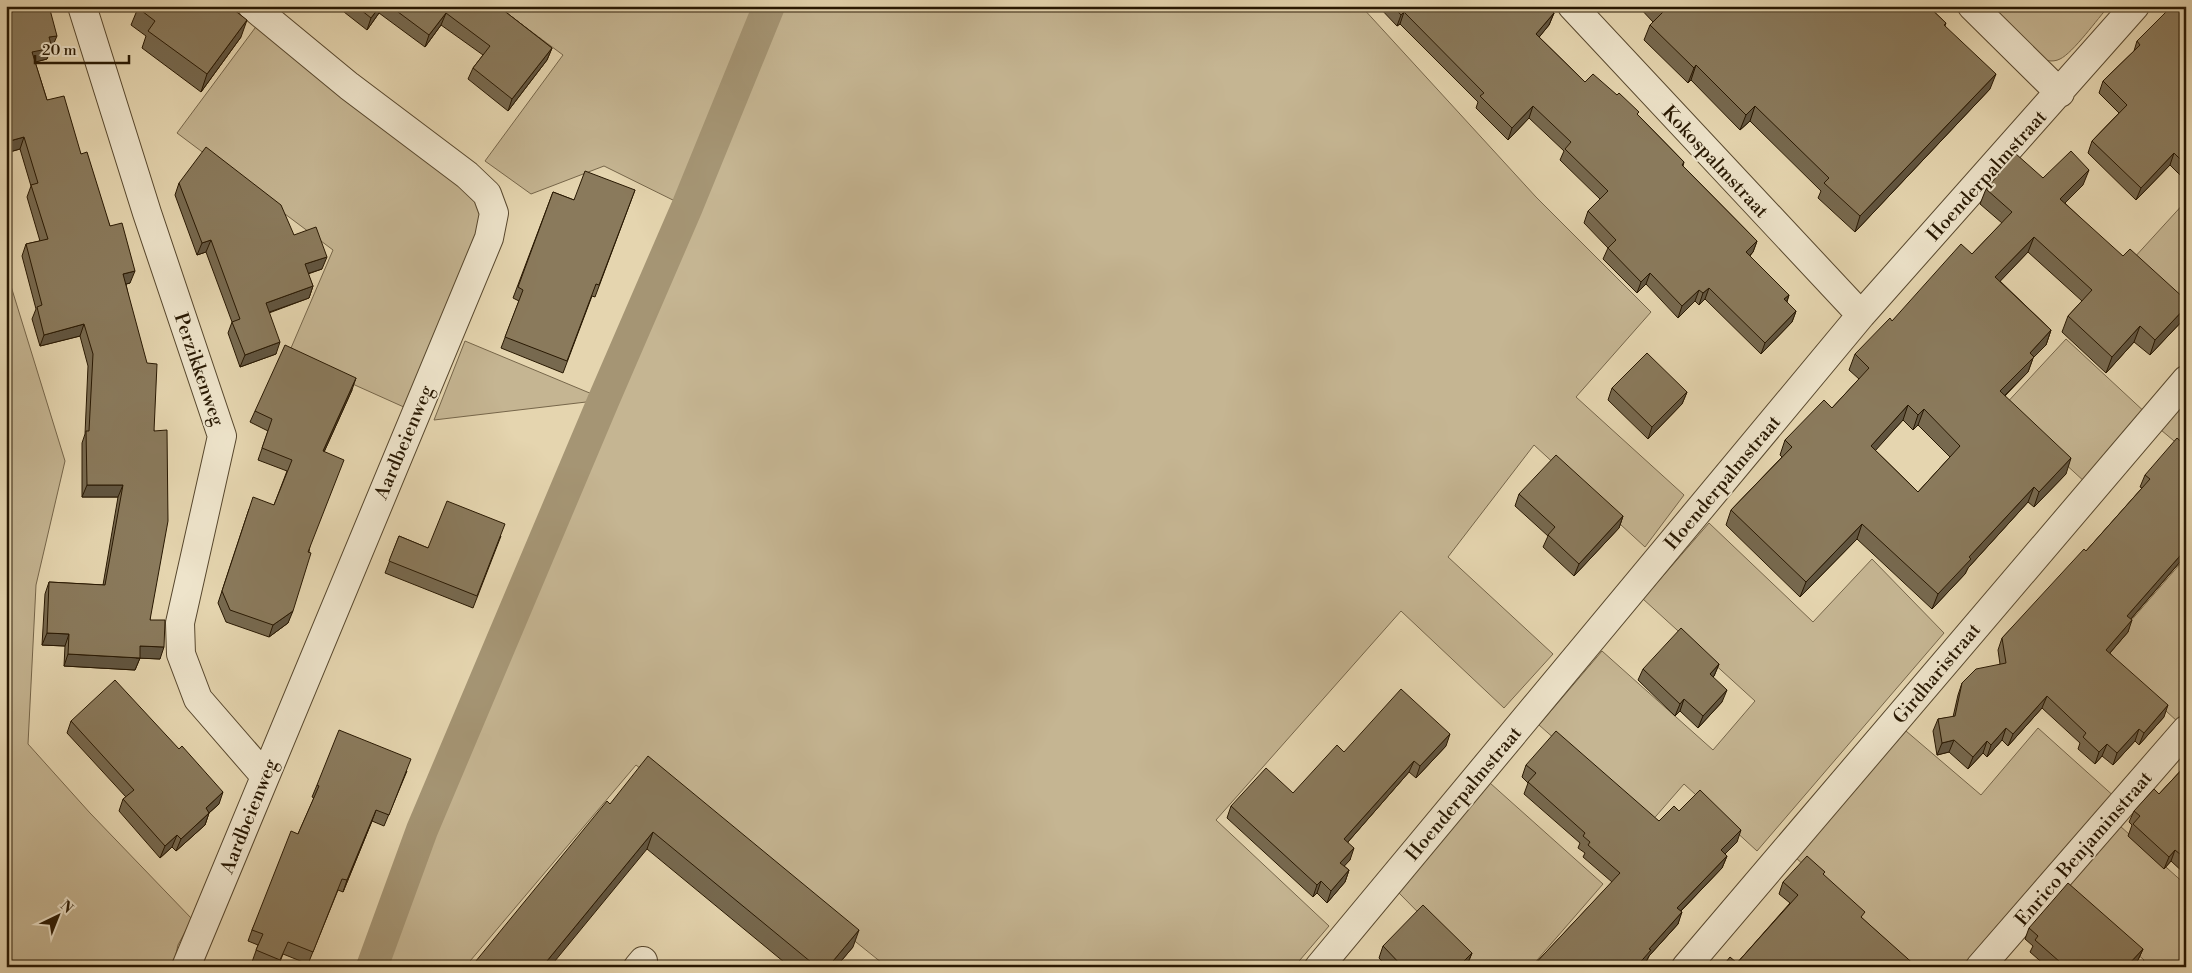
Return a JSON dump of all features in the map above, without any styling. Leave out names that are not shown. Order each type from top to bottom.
[{"type":"street","name":"Perzikkenweg","points":[[82,6],[147,213],[222,436],[180,623],[181,654],[198,698],[264,775]]},
{"type":"street","name":"Aardbeienweg","points":[[186,967],[488,238],[494,213],[487,194],[467,175],[349,86],[252,6]]},
{"type":"street","name":"Kokospalmstraat","points":[[1572,6],[1861,315]]},
{"type":"street","points":[[1972,6],[2060,93]]},
{"type":"street","name":"Hoenderpalmstraat","points":[[1319,967],[1861,315],[2060,93],[2135,6]]},
{"type":"street","name":"Girdharistraat","points":[[1686,967],[2186,380]]},
{"type":"street","name":"Enrico Benjaminstraat","points":[[1980,967],[2186,730]]},
{"type":"shaded area","points":[[497,6],[1361,6],[1536,197],[1651,312],[1576,397],[1684,495],[1645,547],[1534,445],[1448,557],[1553,654],[1504,708],[1401,611],[1216,820],[1329,926],[1294,967],[887,967],[636,765],[465,967],[372,967],[422,830],[498,660],[603,400],[434,420],[465,341],[604,399],[687,207],[604,166],[531,194],[485,161],[563,55]]},
{"type":"shaded area","points":[[1983,6],[2109,6],[2072,50],[2060,59],[2051,61],[2036,58]]},
{"type":"shaded area","points":[[258,24],[477,197],[483,219],[406,408],[288,355],[333,250],[177,133]]},
{"type":"shaded area","points":[[2186,201],[2186,308],[2133,259]]},
{"type":"shaded area","points":[[6,270],[65,461],[36,585],[28,744],[90,813],[192,919],[178,945],[173,967],[13,967],[6,964]]},
{"type":"shaded area","points":[[2066,339],[2148,415],[2086,483],[2003,407]]},
{"type":"shaded area","points":[[2186,401],[2186,451],[2161,430]]},
{"type":"shaded area","points":[[1709,523],[1813,622],[1872,559],[1944,633],[1757,851],[1684,784],[1650,823],[1539,725],[1602,651],[1713,750],[1755,701],[1643,599]]},
{"type":"shaded area","points":[[2186,557],[2186,714],[2178,722],[2103,653]]},
{"type":"shaded area","points":[[2038,728],[2117,799],[1966,967],[1916,967],[1795,857],[1906,731],[1981,795]]},
{"type":"shaded area","points":[[1490,783],[1603,884],[1531,967],[1472,967],[1399,893]]},
{"type":"shaded area","points":[[2120,826],[2186,885],[2186,967],[2139,967],[2144,960],[2064,888]]},
{"type":"building","points":[[6,6],[49,6],[57,36],[49,37],[52,48],[32,52],[47,100],[64,96],[81,154],[87,152],[110,226],[122,223],[135,271],[123,274],[147,363],[157,364],[154,431],[167,430],[168,521],[150,620],[165,620],[164,647],[140,646],[140,658],[68,654],[69,634],[47,633],[49,582],[105,585],[123,485],[87,485],[86,431],[89,431],[93,354],[84,324],[44,335],[37,307],[42,305],[26,244],[48,239],[31,185],[38,183],[24,137],[6,142]]},
{"type":"building","points":[[139,6],[229,6],[247,20],[207,74],[148,31],[155,21],[138,8]]},
{"type":"building","points":[[356,6],[380,6],[371,18]]},
{"type":"building","points":[[390,6],[498,6],[552,48],[512,99],[473,68],[490,46],[446,13],[429,35]]},
{"type":"building","points":[[1393,6],[1546,6],[1554,13],[1536,34],[1585,82],[1593,74],[1617,95],[1619,93],[1639,112],[1637,114],[1684,162],[1682,165],[1757,241],[1746,252],[1789,295],[1784,299],[1796,311],[1765,343],[1709,288],[1703,293],[1699,290],[1682,306],[1650,273],[1641,282],[1608,248],[1616,240],[1588,211],[1608,191],[1565,149],[1571,142],[1533,106],[1512,128],[1480,96],[1484,93],[1404,12],[1401,15]]},
{"type":"building","points":[[1658,6],[1928,6],[1946,23],[1944,25],[1996,74],[1860,216],[1824,183],[1829,178],[1755,106],[1746,115],[1696,65],[1694,68],[1650,25],[1663,12]]},
{"type":"building","points":[[2172,6],[2186,6],[2186,165],[2174,153],[2141,188],[2092,141],[2127,105],[2103,81],[2140,45],[2137,41]]},
{"type":"building","points":[[206,147],[281,205],[294,235],[316,227],[327,257],[305,264],[313,286],[266,303],[280,342],[245,355],[232,322],[240,319],[211,240],[202,243],[179,183]]},
{"type":"building","points":[[2071,151],[2089,170],[2060,199],[2123,256],[2130,249],[2186,300],[2186,307],[2155,340],[2140,326],[2112,357],[2068,316],[2092,290],[2034,237],[1995,277],[2051,330],[2030,353],[2034,357],[2000,391],[2071,458],[2039,492],[2034,487],[1969,557],[1971,559],[1938,594],[1862,524],[1806,582],[1731,510],[1792,447],[1785,440],[1824,400],[1832,408],[1869,368],[1855,354],[1890,318],[1892,321],[1961,244],[1972,254],[2012,212],[1986,189],[2016,154],[2043,178]],"holes":[[[1908,405],[1918,415],[1924,409],[1960,446],[1918,492],[1871,446]]]},
{"type":"building","points":[[585,171],[635,190],[599,285],[596,284],[567,361],[505,337],[523,290],[518,287],[553,192],[574,200]]},
{"type":"building","points":[[285,345],[356,378],[323,451],[344,460],[308,552],[311,553],[293,611],[273,625],[230,610],[222,591],[253,497],[274,505],[292,460],[262,448],[272,419],[255,411]]},
{"type":"building","points":[[1647,353],[1687,392],[1652,427],[1612,388]]},
{"type":"building","points":[[2177,438],[2186,446],[2186,549],[2127,616],[2132,620],[2106,650],[2168,705],[2144,733],[2139,729],[2117,753],[2107,744],[2099,752],[2083,737],[2086,733],[2047,696],[2013,734],[2006,728],[1991,745],[1987,741],[1973,757],[1954,740],[1942,743],[1938,719],[1955,716],[1962,683],[1976,669],[2006,663],[2002,638],[2084,549],[2086,551],[2150,479],[2145,475]]},
{"type":"building","points":[[1556,455],[1623,516],[1579,564],[1548,535],[1555,527],[1519,494]]},
{"type":"building","points":[[447,501],[505,524],[477,596],[389,561],[399,536],[428,548]]},
{"type":"building","points":[[1681,628],[1719,664],[1710,674],[1727,690],[1703,716],[1684,699],[1680,704],[1643,669]]},
{"type":"building","points":[[115,680],[179,749],[182,746],[223,792],[206,808],[209,813],[181,839],[177,835],[165,846],[123,799],[134,790],[71,721]]},
{"type":"building","points":[[1401,689],[1450,734],[1420,766],[1414,761],[1344,839],[1354,848],[1340,863],[1349,870],[1331,891],[1321,881],[1317,885],[1231,806],[1266,768],[1293,793],[1337,745],[1344,752]]},
{"type":"building","points":[[339,730],[411,759],[389,815],[376,810],[347,880],[342,879],[313,952],[288,942],[280,960],[256,950],[263,934],[252,930],[291,831],[298,834],[319,786],[317,785]]},
{"type":"building","points":[[1556,731],[1659,821],[1674,806],[1679,811],[1700,790],[1741,830],[1721,850],[1727,856],[1677,908],[1682,912],[1649,949],[1651,950],[1636,967],[1532,967],[1620,873],[1588,845],[1590,842],[1583,836],[1585,833],[1528,782],[1536,773],[1526,765]]},
{"type":"building","points":[[648,756],[859,930],[828,967],[817,967],[653,832],[542,967],[471,967],[607,801],[610,804]]},
{"type":"building","points":[[2186,765],[2186,859],[2175,850],[2169,857],[2133,824],[2140,816],[2134,811],[2154,789],[2159,794]]},
{"type":"building","points":[[1807,856],[1825,872],[1823,874],[1865,912],[1861,917],[1917,967],[1722,967],[1730,957],[1737,963],[1798,895],[1783,882]]},
{"type":"building","points":[[2068,883],[2143,949],[2126,967],[2056,967],[2060,962],[2035,940],[2038,936],[2029,928]]},
{"type":"building","points":[[1423,905],[1472,953],[1458,967],[1403,967],[1383,946]]},
{"type":"waterway","points":[[372,967],[422,830],[687,207],[769,6]]}]
